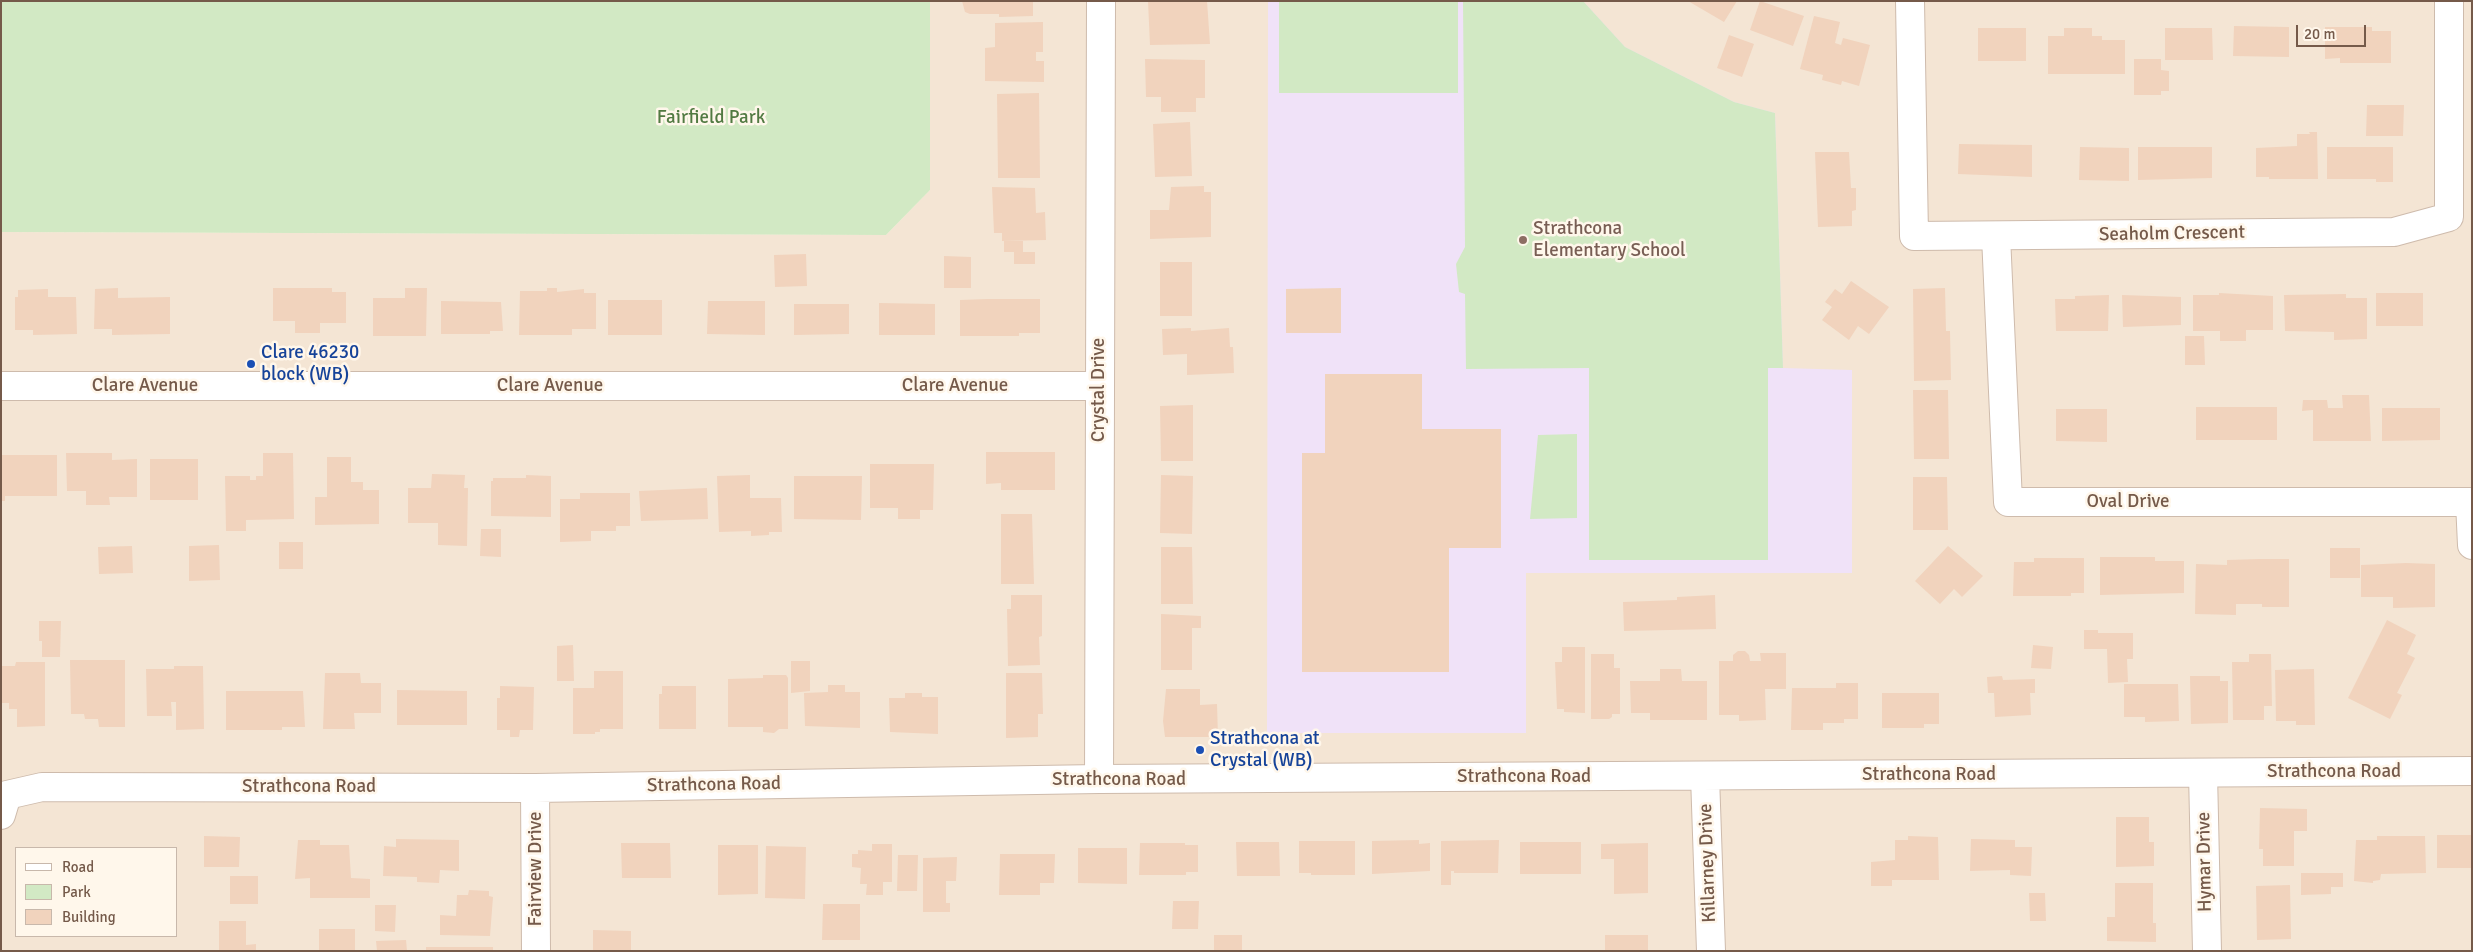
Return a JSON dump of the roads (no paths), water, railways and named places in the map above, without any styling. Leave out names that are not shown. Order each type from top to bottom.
[{"type":"street","name":"Crystal Drive","points":[[1099,780],[1098,386],[1100,1]]},
{"type":"street","name":"Seaholm Crescent","points":[[1910,1],[1914,236],[2394,232],[2448,217],[2448,1]]},
{"type":"street","name":"Oval Drive","points":[[1996,236],[2008,502],[2470,502],[2472,544]]},
{"type":"street","name":"Clare Avenue","points":[[1,386],[1098,386]]},
{"type":"street","name":"Strathcona Road","points":[[4,805],[42,787],[535,788],[1099,780],[2472,771]]},
{"type":"street","name":"Hymar Drive","points":[[2203,773],[2207,951]]},
{"type":"street","name":"Killarney Drive","points":[[1705,776],[1711,951]]},
{"type":"street","name":"Fairview Drive","points":[[535,788],[536,951]]},
{"type":"place","name":"Strathcona Elementary School","points":[[1523,240]]},
{"type":"place","name":"Clare 46230 block (WB)","points":[[251,364]]},
{"type":"place","name":"Strathcona at Crystal (WB)","points":[[1200,750]]},
{"type":"park label","name":"Fairfield Park","points":[[711,118]]}]
